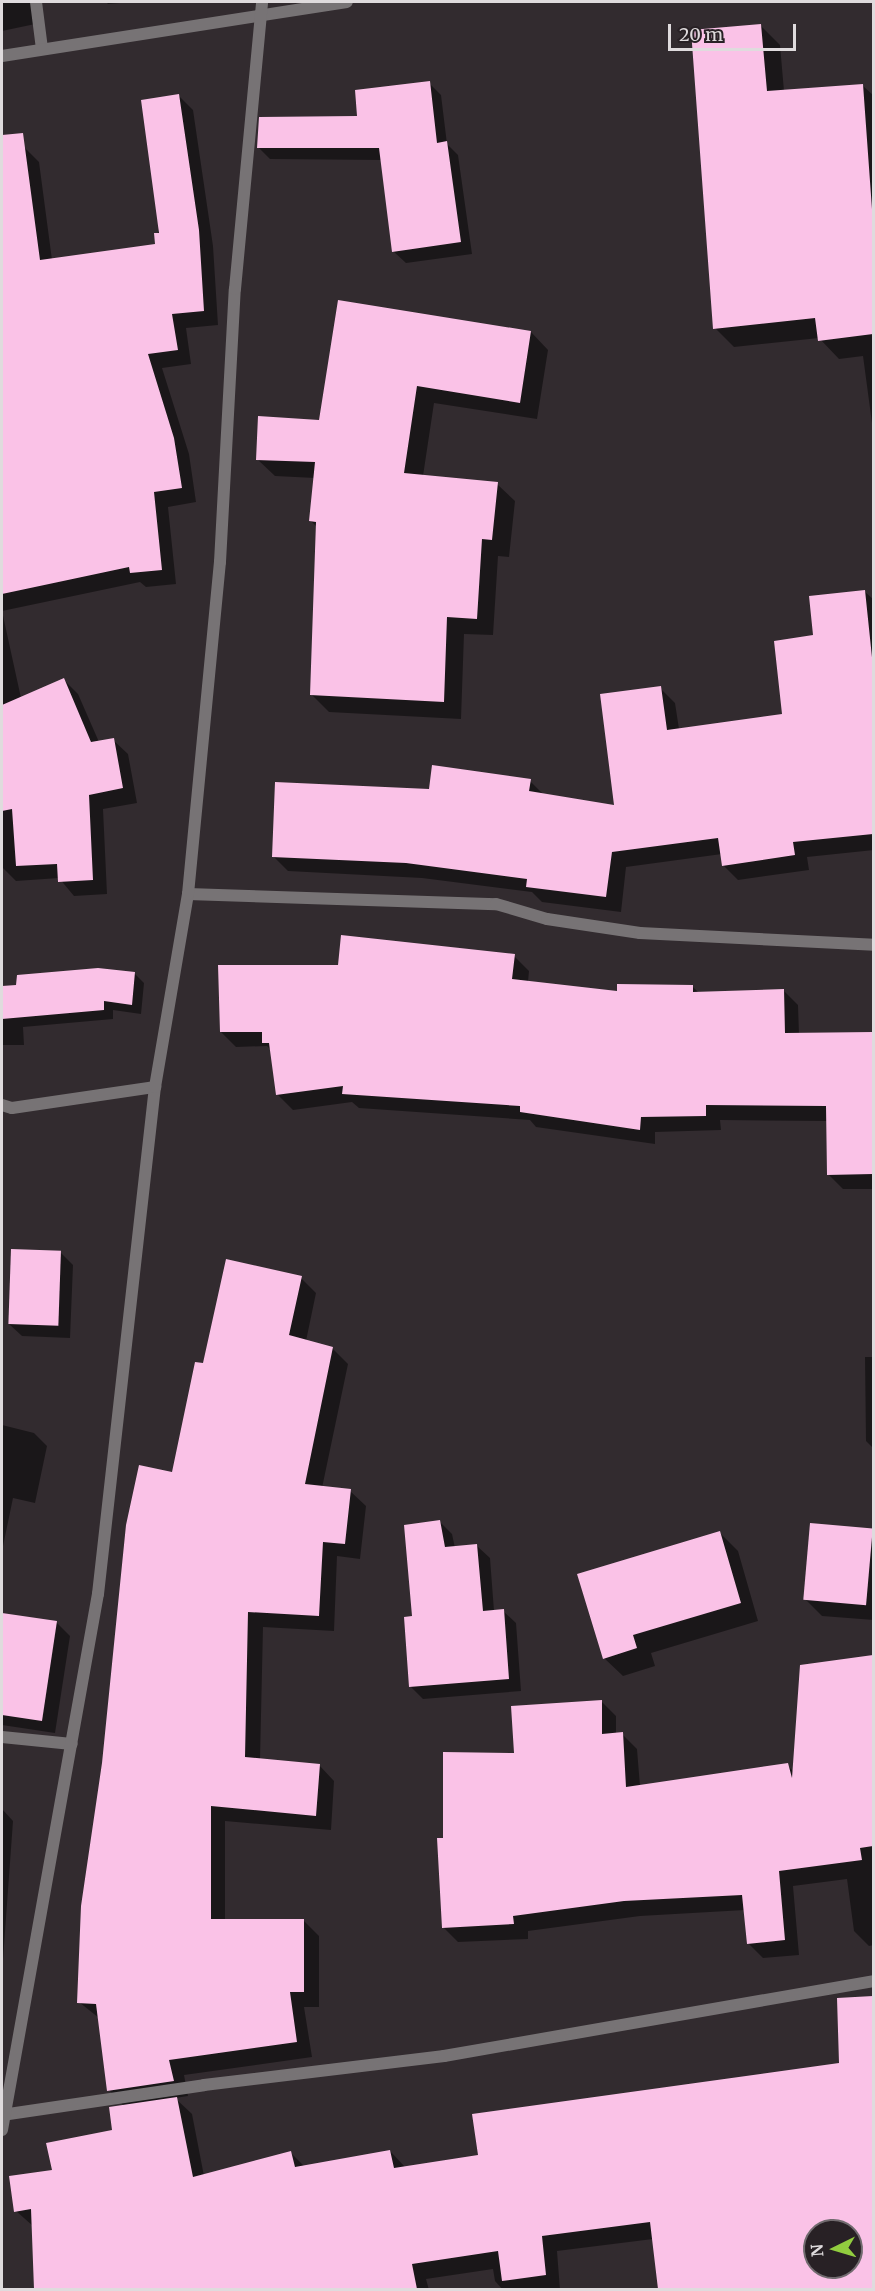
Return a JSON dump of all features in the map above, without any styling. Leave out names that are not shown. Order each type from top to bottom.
[{"type":"street","points":[[36,2],[42,50]]},
{"type":"street","points":[[2,2130],[2,2115],[98,1594],[155,1087],[188,894],[220,562],[235,290],[262,2]]},
{"type":"street","points":[[2,56],[347,2]]},
{"type":"street","points":[[188,894],[496,904],[547,919],[640,933],[873,945]]},
{"type":"street","points":[[2,1105],[12,1108],[155,1087]]},
{"type":"street","points":[[2,1737],[72,1744]]},
{"type":"street","points":[[2,2115],[204,2085],[444,2056],[873,1981]]},
{"type":"building","points":[[761,24],[767,91],[863,84],[873,223],[873,334],[818,341],[815,318],[713,329],[691,30]]},
{"type":"building","points":[[430,81],[437,143],[447,141],[461,242],[392,252],[379,148],[257,148],[259,117],[357,116],[355,90]]},
{"type":"building","points":[[179,94],[199,230],[204,311],[172,314],[178,350],[148,354],[174,438],[182,488],[154,492],[162,570],[130,573],[129,567],[2,594],[2,135],[23,133],[40,260],[155,244],[154,233],[159,233],[141,100]]},
{"type":"building","points":[[338,300],[531,331],[520,403],[417,386],[404,473],[498,482],[492,540],[482,539],[477,619],[447,617],[444,702],[310,695],[316,522],[309,521],[315,462],[256,460],[258,416],[319,420]]},
{"type":"building","points":[[865,590],[873,667],[873,834],[793,842],[795,855],[722,866],[718,838],[612,852],[606,897],[526,887],[527,879],[406,863],[272,857],[275,782],[429,789],[432,765],[531,779],[529,791],[614,805],[600,694],[661,686],[667,730],[782,714],[774,641],[813,635],[809,596]]},
{"type":"building","points":[[64,678],[91,742],[114,738],[123,788],[89,795],[93,880],[58,882],[57,864],[16,866],[12,809],[2,811],[2,705]]},
{"type":"building","points":[[341,935],[515,954],[512,979],[617,991],[617,984],[693,985],[693,992],[784,989],[785,1033],[873,1032],[873,1174],[827,1175],[826,1106],[706,1105],[706,1116],[641,1117],[640,1130],[520,1112],[520,1106],[342,1094],[343,1086],[276,1095],[269,1043],[262,1043],[262,1032],[220,1032],[218,965],[338,965]]},
{"type":"building","points":[[98,968],[135,972],[132,1005],[104,1001],[104,1010],[2,1019],[2,986],[16,985],[17,975]]},
{"type":"building","points":[[11,1249],[61,1251],[58,1326],[8,1324]]},
{"type":"building","points":[[226,1259],[302,1276],[289,1335],[333,1347],[305,1484],[351,1489],[345,1544],[323,1542],[319,1616],[248,1612],[245,1757],[320,1764],[316,1816],[211,1806],[211,1919],[304,1919],[304,1992],[290,1992],[297,2042],[169,2060],[174,2081],[107,2091],[96,2004],[77,2003],[81,1906],[102,1763],[126,1525],[139,1465],[172,1472],[195,1362],[203,1363]]},
{"type":"building","points":[[440,1520],[445,1547],[477,1544],[483,1611],[504,1609],[509,1679],[409,1687],[404,1617],[412,1616],[404,1525]]},
{"type":"building","points":[[810,1523],[873,1528],[866,1605],[803,1600]]},
{"type":"building","points":[[720,1531],[741,1603],[633,1635],[637,1648],[603,1659],[577,1574]]},
{"type":"building","points":[[2,1613],[57,1621],[42,1721],[2,1715]]},
{"type":"building","points":[[873,1655],[873,1846],[860,1848],[862,1860],[779,1871],[785,1940],[747,1944],[742,1895],[624,1901],[513,1916],[514,1924],[442,1928],[437,1838],[443,1838],[443,1752],[514,1753],[511,1706],[602,1700],[602,1734],[623,1732],[626,1787],[788,1763],[792,1778],[800,1665]]},
{"type":"building","points":[[873,1996],[873,2289],[658,2289],[650,2222],[542,2236],[546,2275],[502,2281],[498,2251],[412,2264],[417,2289],[34,2289],[31,2209],[14,2212],[9,2176],[52,2170],[46,2143],[112,2130],[109,2107],[177,2097],[193,2177],[291,2151],[295,2167],[390,2150],[394,2168],[478,2155],[472,2114],[839,2063],[837,1998]]}]
